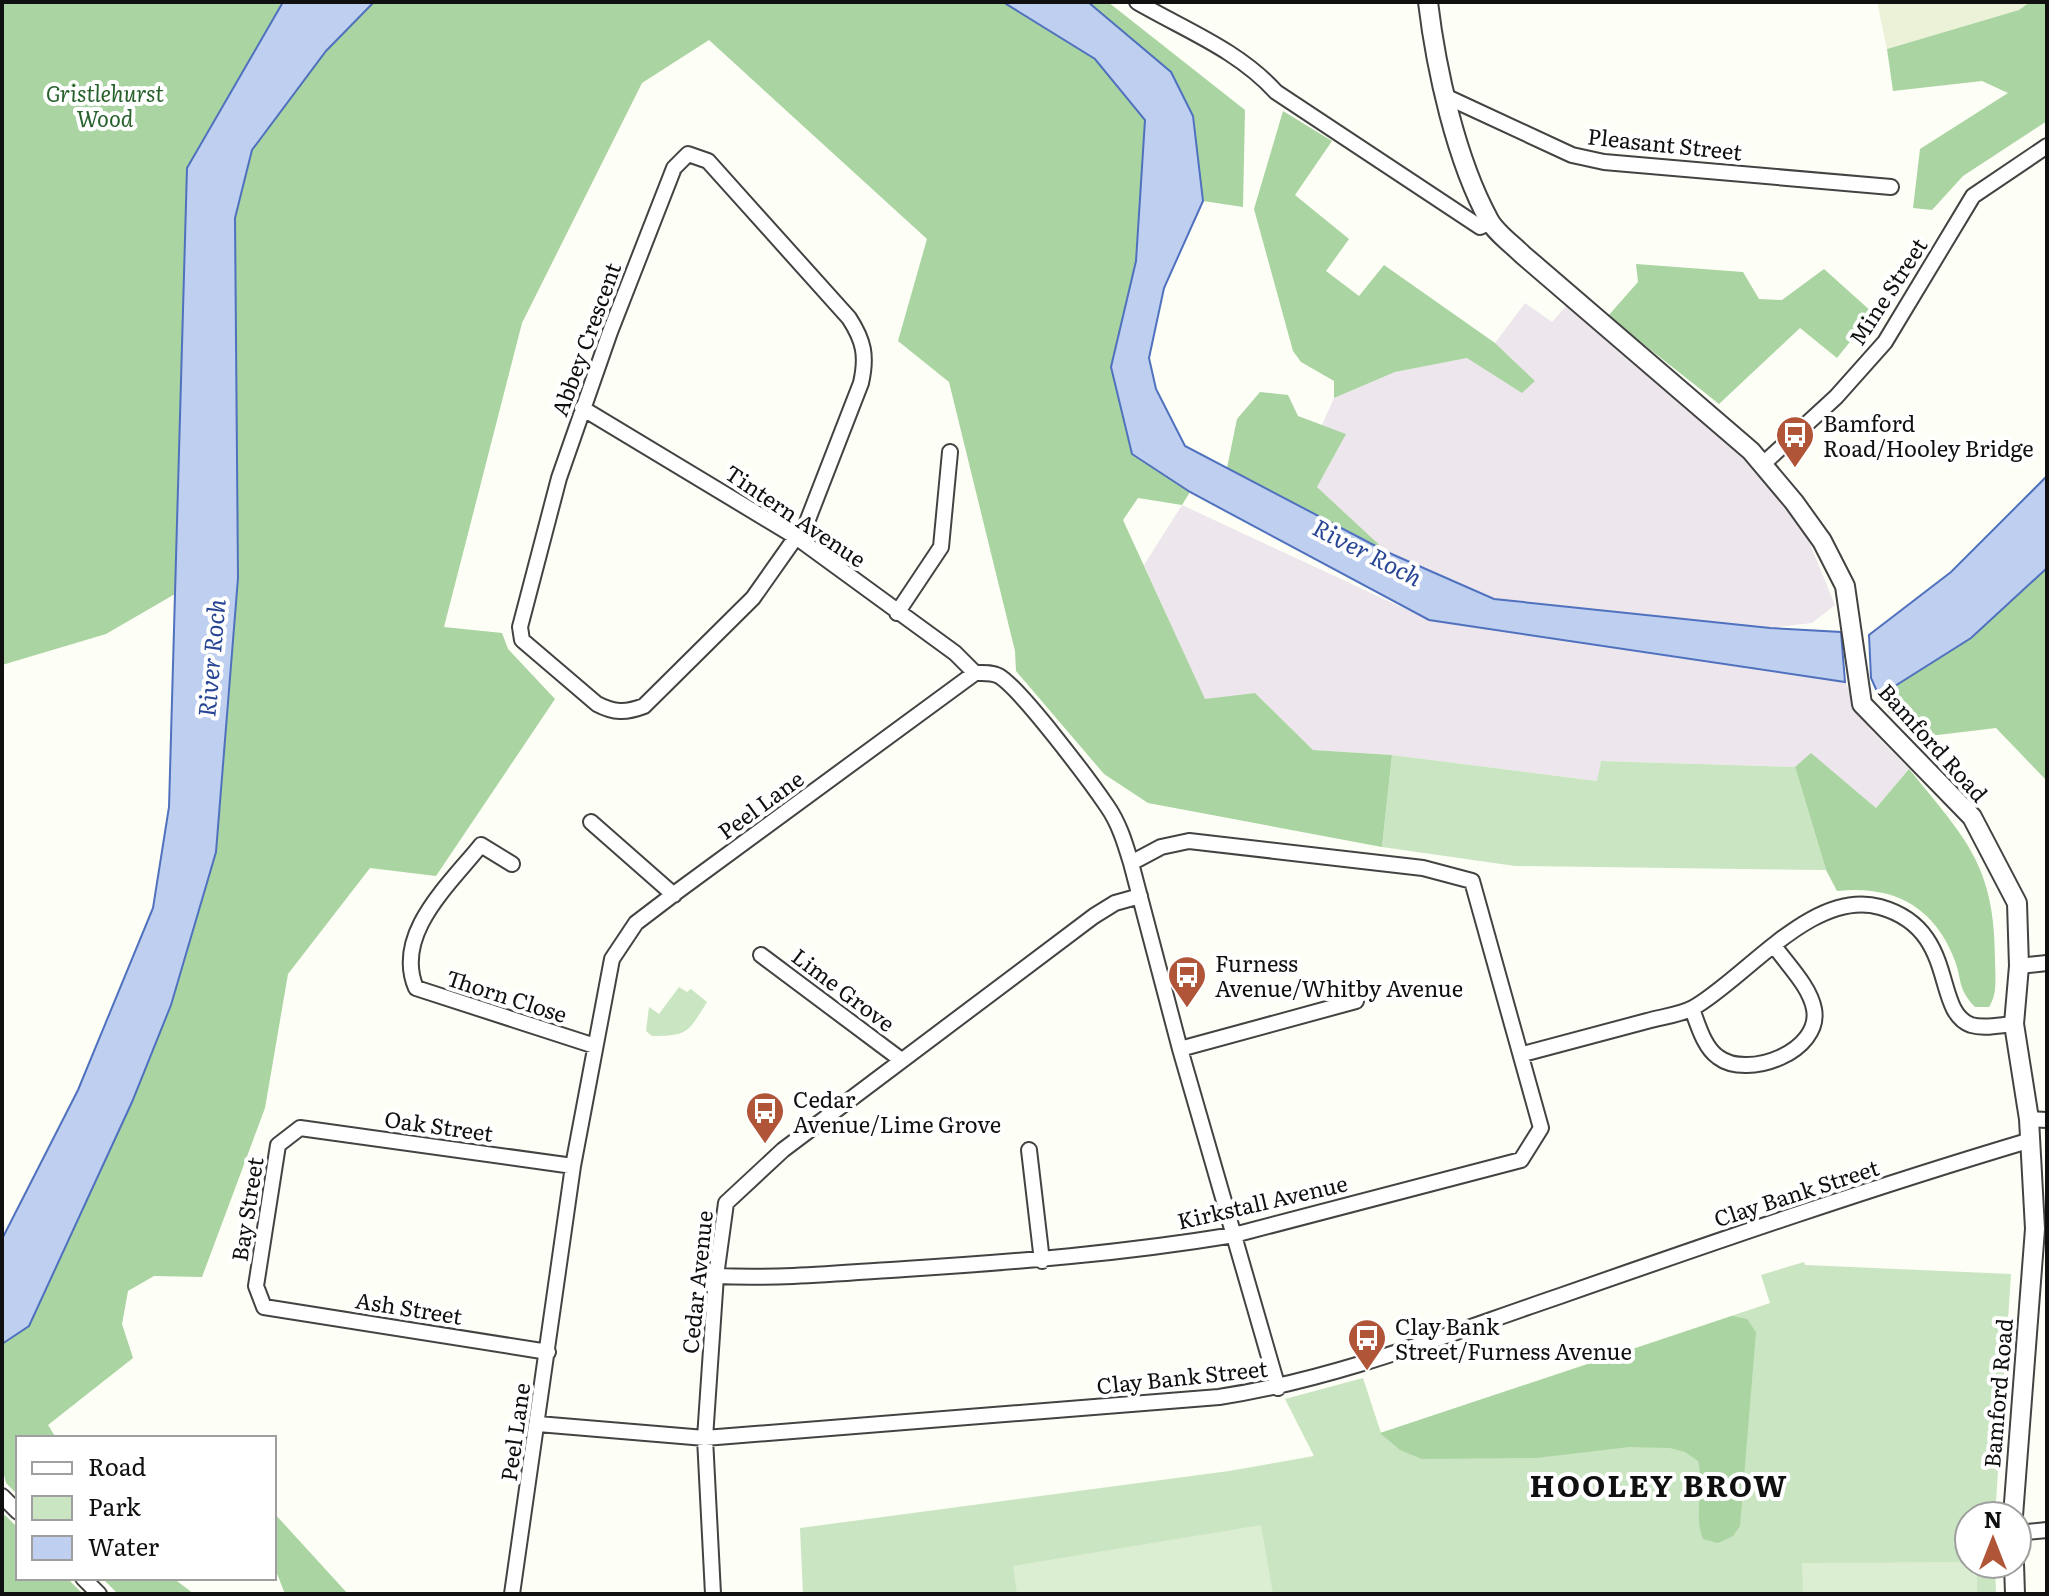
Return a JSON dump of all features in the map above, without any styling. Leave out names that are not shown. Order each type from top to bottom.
[{"type":"street","points":[[1137,2],[1225,50],[1258,73],[1276,92],[1480,227],[1490,222]]},
{"type":"street","name":"Bamford Road","points":[[1428,2],[1447,97],[1465,162],[1490,222],[1523,255],[1763,464],[1822,541],[1845,586],[1853,620],[1858,691],[1869,711],[1972,817],[2017,903],[2019,966],[2014,1024],[2038,1120],[2031,1140],[2041,1230],[2015,1500]]},
{"type":"street","name":"Pleasant Street","points":[[1447,97],[1572,155],[1604,162],[1891,187]]},
{"type":"street","name":"Mine Street","points":[[1763,464],[1836,397],[1885,342],[1973,196],[2047,146]]},
{"type":"street","name":"Abbey Crescent","points":[[688,154],[708,161],[861,336],[865,356],[861,383],[798,539],[753,598],[644,706],[624,712],[610,711],[597,704],[529,650],[522,640],[520,627],[559,478],[582,408],[674,168],[688,154]]},
{"type":"street","name":"Tintern Avenue","points":[[582,408],[798,539],[955,653],[975,673]]},
{"type":"street","points":[[897,613],[941,547],[950,452]]},
{"type":"street","points":[[975,673],[999,676],[1018,694],[1108,807],[1122,834],[1180,1049],[1278,1388]]},
{"type":"street","name":"Peel Lane","points":[[512,1594],[573,1166],[612,959],[636,923],[975,673]]},
{"type":"street","points":[[591,822],[674,895]]},
{"type":"street","name":"Kirkstall Avenue","points":[[716,1276],[763,1278],[1042,1261],[1234,1235],[1521,1160],[1541,1128],[1523,1054],[1472,881],[1423,868],[1189,841],[1161,847],[1131,863]]},
{"type":"street","name":"Thorn Close","points":[[512,864],[481,845],[419,925],[410,960],[410,974],[416,988],[595,1046]]},
{"type":"street","name":"Cedar Avenue","points":[[713,1594],[705,1438],[716,1276],[726,1203],[783,1150],[900,1059],[1094,916],[1115,903],[1140,896]]},
{"type":"street","points":[[1523,1054],[1692,1009],[1818,914],[1857,906],[1878,906],[1913,924],[1926,937],[1941,965],[1950,1005],[1961,1020],[1982,1027],[2014,1024]]},
{"type":"street","points":[[1692,1009],[1706,1043],[1715,1056],[1728,1064],[1757,1064],[1795,1050],[1807,1040],[1815,1027],[1815,1012],[1812,1000],[1775,947]]},
{"type":"street","name":"Lime Grove","points":[[761,955],[900,1059]]},
{"type":"street","points":[[2019,966],[2047,963]]},
{"type":"street","points":[[1180,1049],[1356,1001]]},
{"type":"street","name":"Oak Street","points":[[300,1128],[573,1166]]},
{"type":"street","name":"Bay Street","points":[[264,1307],[256,1286],[278,1145],[300,1128]]},
{"type":"street","name":"Clay Bank Street","points":[[538,1424],[705,1438],[1219,1397],[1278,1388],[1359,1365],[1742,1233],[2031,1140]]},
{"type":"street","points":[[1029,1150],[1042,1261]]},
{"type":"street","name":"Ash Street","points":[[264,1307],[548,1352]]},
{"type":"shaded area","points":[[1525,303],[1552,322],[1569,303],[1792,500],[1835,605],[1812,623],[1770,628],[1494,599],[1387,552],[1317,487],[1345,435],[1322,425],[1334,398],[1395,372],[1467,358],[1534,380],[1495,343]]},
{"type":"shaded area","points":[[1182,505],[1429,620],[1845,682],[1870,729],[1909,769],[1876,808],[1811,754],[1795,767],[1601,761],[1598,781],[1392,755],[1313,750],[1255,693],[1205,700],[1144,565]]},
{"type":"green space","name":"Gristlehurst Wood","points":[[2,2],[283,2],[187,168],[175,594],[106,634],[2,665]]},
{"type":"green space","points":[[374,2],[1003,2],[1095,59],[1145,120],[1136,261],[1111,367],[1132,454],[1190,492],[1182,505],[1138,498],[1123,520],[1205,699],[1255,693],[1313,750],[1392,755],[1382,847],[1148,803],[1104,774],[1016,671],[1015,651],[949,382],[898,341],[927,239],[709,40],[642,83],[522,323],[444,627],[502,633],[508,649],[555,699],[436,876],[370,868],[288,974],[265,1108],[202,1277],[154,1276],[128,1291],[122,1324],[133,1358],[48,1425],[55,1436],[16,1436],[16,1493],[6,1483],[2,1467],[2,1344],[29,1326],[132,1102],[171,1005],[216,852],[238,578],[235,218],[252,150],[326,51]]},
{"type":"green space","points":[[1088,2],[1108,2],[1245,110],[1243,207],[1203,201],[1193,116]]},
{"type":"green space","points":[[1877,2],[2030,2],[2019,10],[1887,49]]},
{"type":"green space","points":[[2030,2],[2047,2],[2047,121],[1963,176],[1932,210],[1913,208],[1920,149],[2008,93],[1982,81],[1893,91],[1887,49],[2019,10]]},
{"type":"green space","points":[[1283,111],[1332,141],[1295,195],[1349,239],[1326,271],[1359,296],[1384,265],[1495,343],[1535,381],[1522,393],[1467,358],[1395,372],[1334,398],[1334,381],[1301,362],[1293,351],[1254,209]]},
{"type":"green space","points":[[1636,264],[1743,272],[1759,299],[1782,300],[1824,269],[1873,313],[1837,358],[1800,328],[1719,404],[1608,316],[1638,282]]},
{"type":"green space","points":[[1260,392],[1288,395],[1298,416],[1346,434],[1317,487],[1387,552],[1227,468],[1237,419]]},
{"type":"green space","points":[[2047,568],[2047,781],[1996,728],[1921,737],[1888,712],[1879,696],[1971,638]]},
{"type":"green space","points":[[1811,753],[1876,808],[1909,769],[1961,835],[1983,876],[1994,927],[1994,996],[1989,1007],[1975,1007],[1969,1000],[1944,938],[1921,911],[1891,895],[1875,891],[1837,891],[1826,870],[1795,767]]},
{"type":"green space","points":[[1392,755],[1597,781],[1601,761],[1795,767],[1826,870],[1515,866],[1382,847]]},
{"type":"green space","points":[[679,987],[687,992],[691,989],[707,1002],[686,1030],[674,1035],[652,1036],[646,1031],[649,1007],[659,1014]]},
{"type":"green space","points":[[1804,1262],[1805,1265],[2011,1274],[1996,1500],[1953,1500],[1953,1580],[1996,1580],[1996,1594],[803,1594],[800,1528],[1229,1471],[1314,1456],[1285,1399],[1363,1378],[1381,1433],[1770,1303],[1761,1275]]},
{"type":"green space","points":[[1732,1316],[1747,1319],[1756,1332],[1740,1526],[1733,1536],[1718,1543],[1703,1539],[1699,1520],[1698,1461],[1685,1452],[1670,1448],[1629,1447],[1536,1458],[1422,1459],[1400,1450],[1380,1433]]},
{"type":"green space","points":[[5,1515],[16,1526],[16,1580],[69,1580],[83,1594],[2,1594],[2,1518]]},
{"type":"green space","points":[[276,1515],[348,1594],[285,1594],[276,1571]]},
{"type":"green space","points":[[1261,1525],[1273,1594],[1017,1594],[1013,1566]]},
{"type":"green space","points":[[1953,1562],[1953,1580],[1977,1580],[1977,1594],[1803,1594],[1802,1563]]},
{"type":"green space","points":[[104,1580],[176,1580],[194,1594],[118,1594]]},
{"type":"water","name":"River Roch","points":[[283,2],[374,2],[326,51],[252,150],[235,218],[238,578],[216,852],[171,1005],[132,1102],[29,1326],[2,1344],[2,1239],[78,1090],[153,908],[169,807],[187,168]]},
{"type":"water","name":"River Roch","points":[[1003,2],[1088,2],[1171,72],[1193,116],[1203,201],[1164,288],[1149,358],[1156,389],[1185,446],[1387,552],[1494,599],[1770,628],[1841,632],[1845,682],[1429,620],[1190,492],[1132,454],[1111,367],[1136,261],[1145,120],[1095,59]]},
{"type":"water","points":[[2047,476],[2047,568],[1971,638],[1879,696],[1871,678],[1869,635],[1951,572]]},
{"type":"place","name":"Bamford Road/Hooley Bridge","points":[[1795,469]]},
{"type":"place","name":"Furness Avenue/Whitby Avenue","points":[[1187,1009]]},
{"type":"place","name":"Cedar Avenue/Lime Grove","points":[[765,1145]]},
{"type":"place","name":"Clay Bank Street/Furness Avenue","points":[[1367,1372]]},
{"type":"district","name":"HOOLEY BROW","points":[[1659,1484]]}]
